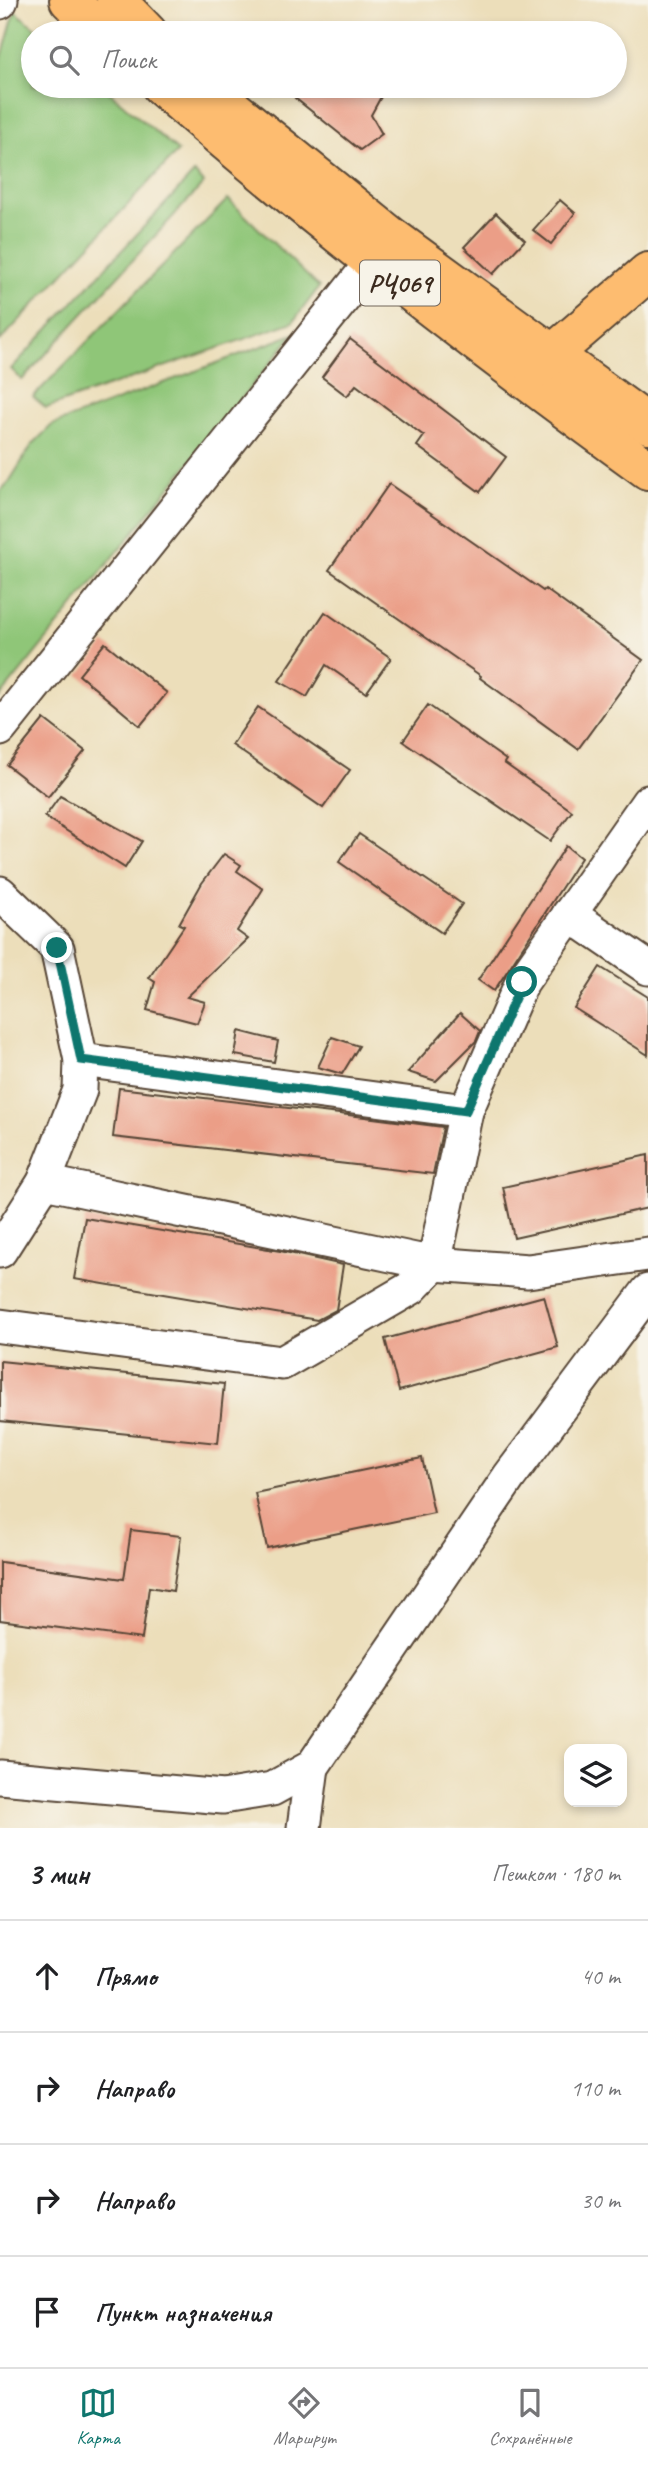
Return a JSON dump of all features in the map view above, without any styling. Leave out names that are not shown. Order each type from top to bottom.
[{"type":"main road","points":[[69,0],[91,21]]},
{"type":"main road","points":[[116,0],[136,21]]},
{"type":"main road","name":"РҶ069","points":[[177,98],[382,249],[553,353],[648,425]]},
{"type":"main road","name":"РҶ069","points":[[218,98],[523,379],[648,470]]},
{"type":"main road","points":[[523,379],[648,272]]},
{"type":"street","points":[[0,729],[382,249]]},
{"type":"street","points":[[0,1326],[282,1363],[411,1288],[434,1264],[466,1111],[522,982],[648,802]]},
{"type":"street","points":[[0,893],[57,948],[81,1060],[80,1090],[44,1182],[0,1251]]},
{"type":"street","points":[[569,914],[648,968]]},
{"type":"street","points":[[81,1060],[466,1111]]},
{"type":"street","points":[[44,1182],[434,1264],[528,1271],[648,1254]]},
{"type":"street","points":[[304,1828],[312,1767],[509,1477],[648,1291]]},
{"type":"street","points":[[0,1777],[223,1797],[272,1789],[312,1767]]},
{"type":"green space","points":[[15,11],[27,21],[21,21],[21,98],[116,98],[178,151],[0,341],[0,64]]},
{"type":"green space","points":[[194,173],[204,183],[22,380],[11,369]]},
{"type":"green space","points":[[228,199],[319,287],[293,322],[46,408],[33,397]]},
{"type":"green space","points":[[294,334],[0,697],[0,491],[9,482],[32,445],[52,425]]},
{"type":"building","points":[[295,98],[380,98],[371,115],[382,134],[360,150]]},
{"type":"building","points":[[560,200],[575,213],[551,244],[533,230]]},
{"type":"building","points":[[496,213],[525,240],[493,274],[464,247]]},
{"type":"building","points":[[350,339],[506,457],[480,492],[417,446],[424,436],[356,385],[347,396],[322,377]]},
{"type":"building","points":[[389,484],[543,591],[545,589],[643,660],[578,749],[480,678],[481,676],[329,570]]},
{"type":"building","points":[[325,612],[391,658],[366,693],[326,665],[307,697],[279,681]]},
{"type":"building","points":[[105,643],[167,693],[140,726],[79,675]]},
{"type":"building","points":[[428,705],[572,811],[550,841],[403,741]]},
{"type":"building","points":[[258,707],[350,770],[323,808],[232,745]]},
{"type":"building","points":[[44,719],[85,751],[48,797],[7,765]]},
{"type":"building","points":[[60,796],[142,841],[125,868],[45,817]]},
{"type":"building","points":[[359,834],[462,904],[442,933],[339,862]]},
{"type":"building","points":[[566,846],[581,858],[494,991],[478,980]]},
{"type":"building","points":[[224,854],[241,865],[237,871],[263,889],[237,931],[248,939],[187,997],[205,1002],[197,1023],[147,1010],[155,982],[149,978],[184,926],[179,924],[202,883]]},
{"type":"building","points":[[600,967],[648,997],[648,1055],[574,1008]]},
{"type":"building","points":[[460,1013],[480,1031],[476,1041],[436,1081],[408,1072]]},
{"type":"building","points":[[239,1031],[278,1041],[274,1062],[235,1055]]},
{"type":"building","points":[[332,1037],[359,1046],[342,1074],[318,1067]]},
{"type":"building","points":[[119,1088],[443,1127],[433,1174],[113,1137]]},
{"type":"building","points":[[648,1155],[648,1208],[514,1238],[503,1187]]},
{"type":"building","points":[[85,1218],[280,1251],[343,1265],[336,1310],[317,1320],[74,1279]]},
{"type":"building","points":[[544,1296],[558,1347],[399,1391],[385,1339]]},
{"type":"building","points":[[0,1361],[224,1384],[218,1443],[0,1421]]},
{"type":"building","points":[[422,1458],[434,1513],[267,1548],[255,1493]]},
{"type":"building","points":[[131,1530],[181,1536],[173,1591],[149,1587],[142,1639],[0,1620],[0,1562],[124,1579]]},
{"type":"route","points":[[57,948],[81,1060],[466,1111],[522,982]]}]
